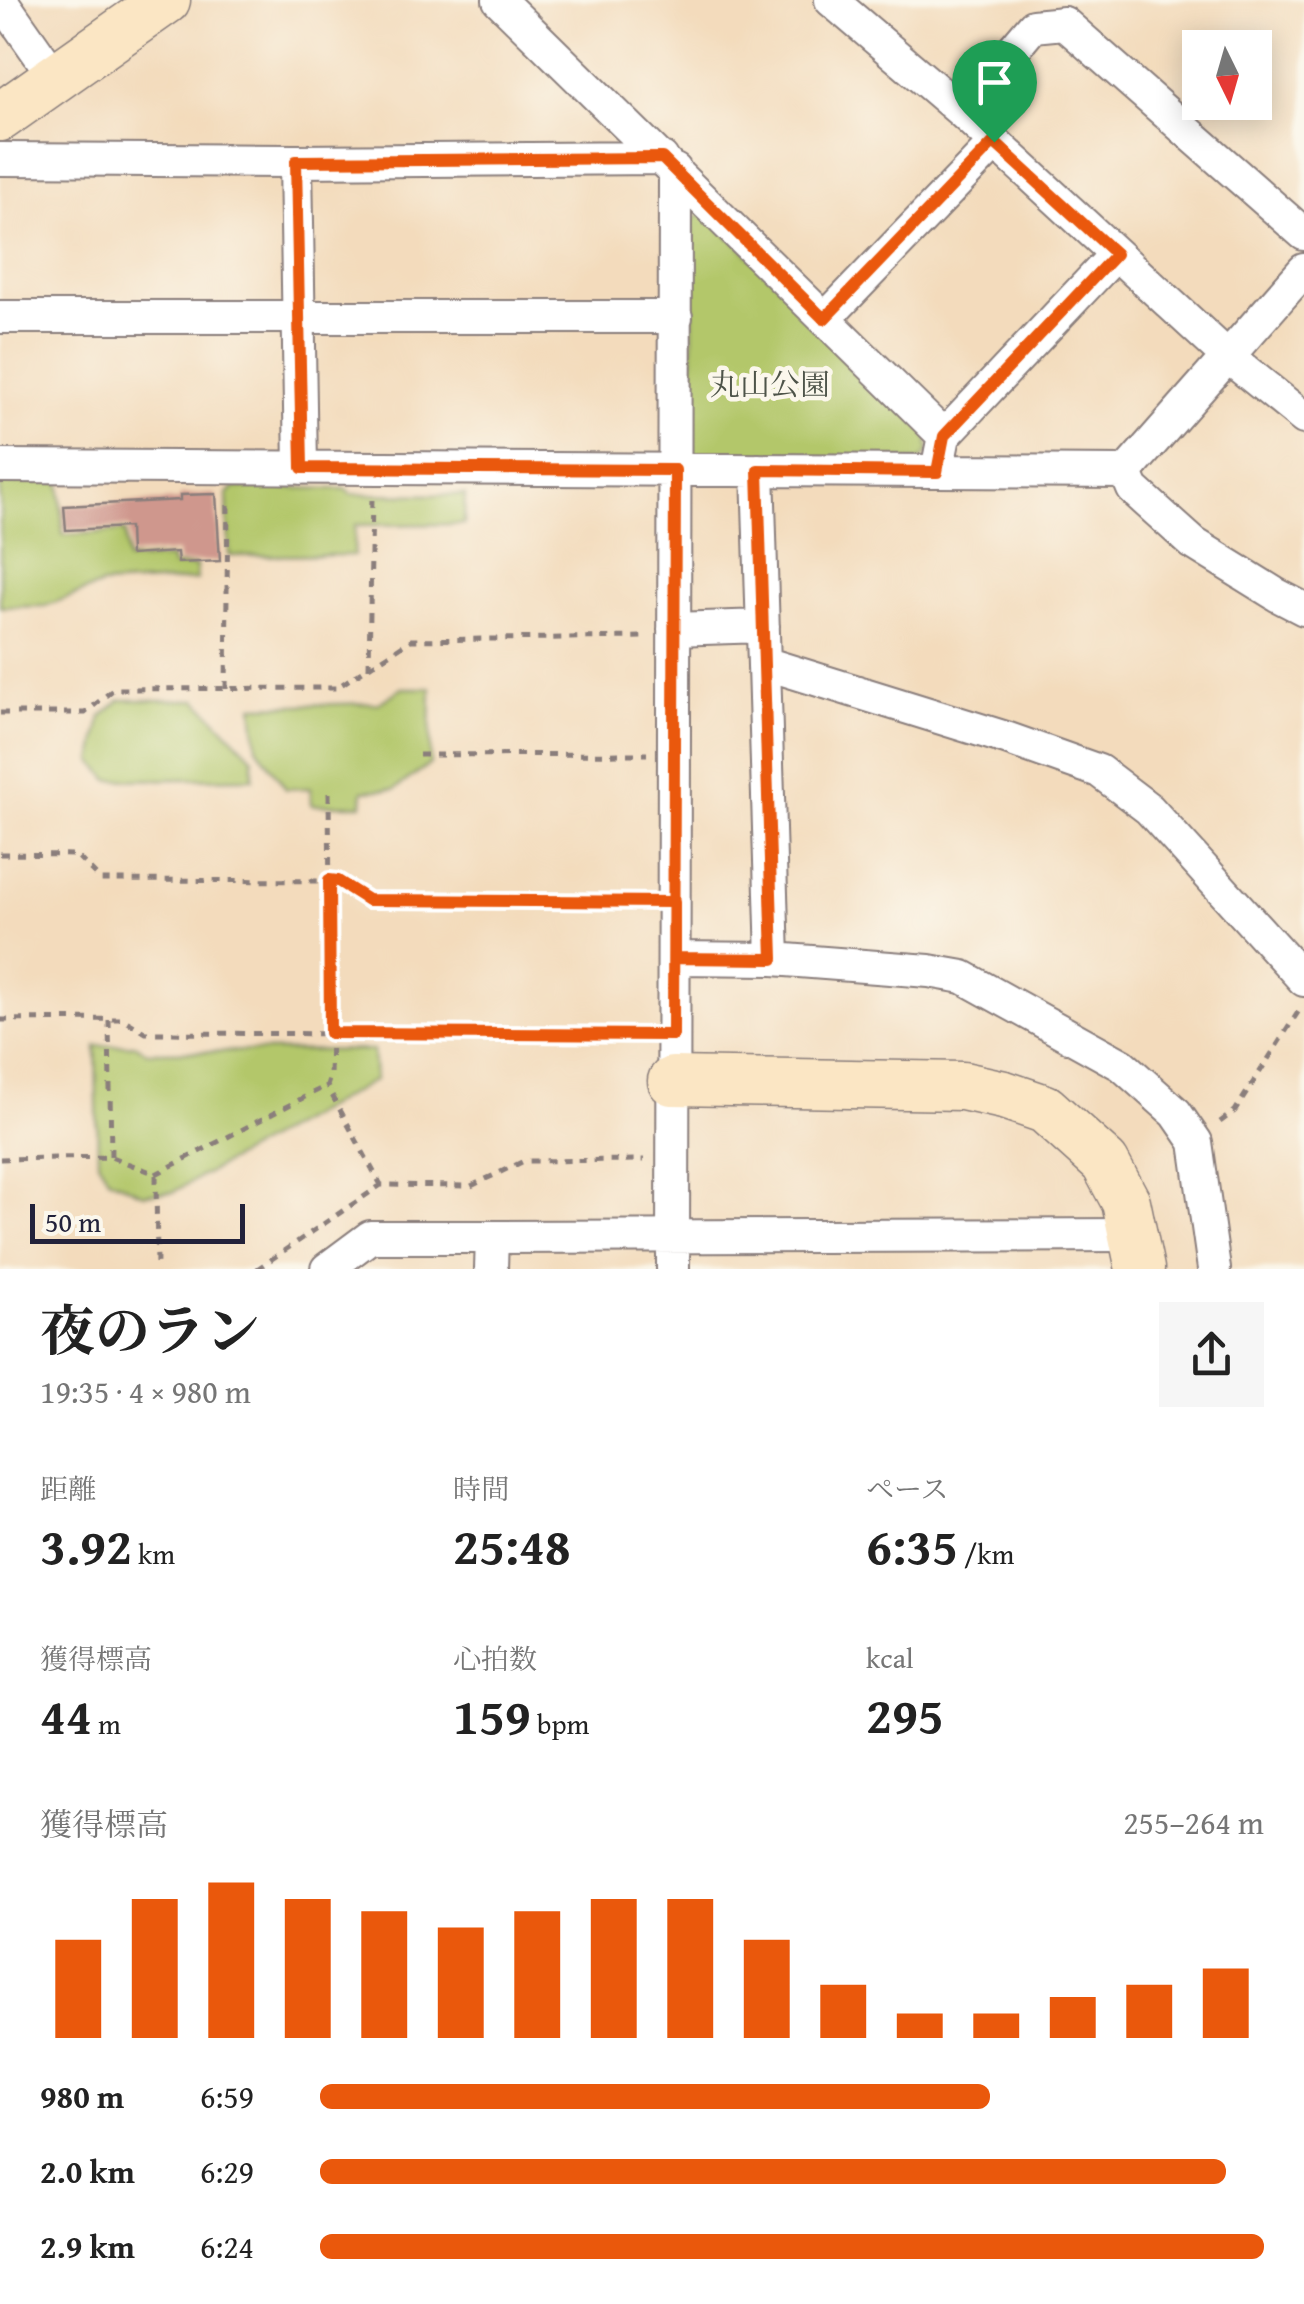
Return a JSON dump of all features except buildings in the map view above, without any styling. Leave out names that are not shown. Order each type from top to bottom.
[{"type":"street","points":[[1,0],[55,77]]},
{"type":"street","points":[[0,118],[166,0]]},
{"type":"street","points":[[500,0],[944,436]]},
{"type":"street","points":[[831,0],[961,112],[1227,356],[1304,418]]},
{"type":"street","points":[[961,112],[1033,26],[1064,23],[1304,234]]},
{"type":"street","points":[[824,319],[994,142]]},
{"type":"street","points":[[0,159],[669,164]]},
{"type":"street","points":[[296,161],[302,468]]},
{"type":"street","points":[[669,164],[676,317],[673,1253]]},
{"type":"street","points":[[937,472],[944,436],[1116,254]]},
{"type":"street","points":[[0,466],[1126,472],[1304,270]]},
{"type":"street","points":[[0,317],[676,317]]},
{"type":"street","points":[[758,470],[773,959]]},
{"type":"street","points":[[1126,472],[1133,489],[1193,543],[1304,608]]},
{"type":"street","points":[[675,633],[763,626]]},
{"type":"street","points":[[764,663],[988,732],[1099,772],[1148,809],[1304,980]]},
{"type":"street","points":[[674,958],[773,959],[963,977],[1122,1066],[1176,1113],[1196,1142],[1214,1269]]},
{"type":"street","points":[[327,1269],[370,1237],[491,1253],[1137,1252],[1126,1202],[1105,1163],[1045,1109],[962,1086],[672,1058]]},
{"type":"path","points":[[226,689],[228,467]]},
{"type":"path","points":[[369,668],[372,468]]},
{"type":"path","points":[[0,713],[84,713],[114,689],[336,688],[412,640],[675,633]]},
{"type":"path","points":[[419,755],[675,754]]},
{"type":"path","points":[[0,1159],[111,1157],[156,1174],[326,1086],[330,1077],[329,793]]},
{"type":"path","points":[[0,854],[76,855],[102,880],[338,881],[368,900],[674,902]]},
{"type":"path","points":[[1219,1123],[1234,1111],[1304,1003]]},
{"type":"path","points":[[0,1020],[123,1019],[146,1032],[330,1033],[672,1058]]},
{"type":"path","points":[[109,1020],[111,1157]]},
{"type":"path","points":[[326,1086],[382,1185]]},
{"type":"path","points":[[257,1269],[382,1185],[471,1186],[524,1161],[672,1160]]},
{"type":"path","points":[[156,1174],[158,1269]]},
{"type":"green space","name":"丸山公園","points":[[706,211],[928,434],[929,452],[919,462],[693,457],[692,219]]},
{"type":"green space","points":[[0,481],[60,482],[63,535],[125,531],[127,560],[171,558],[172,566],[196,566],[197,580],[102,585],[45,606],[0,607]]},
{"type":"green space","points":[[235,487],[465,495],[464,524],[355,525],[354,555],[229,556],[227,494]]},
{"type":"green space","points":[[402,688],[431,688],[430,764],[395,789],[363,791],[362,805],[312,805],[310,788],[286,789],[257,747],[253,706],[379,703]]},
{"type":"green space","points":[[120,700],[197,700],[253,758],[253,778],[109,780],[93,761],[101,717]]},
{"type":"green space","points":[[136,1045],[147,1052],[373,1050],[375,1080],[173,1192],[143,1194],[108,1178],[98,1162],[96,1046]]},
{"type":"route","points":[[994,142],[824,319],[662,158],[296,161],[302,468],[675,470],[676,637],[674,902],[673,1035],[330,1033],[329,880],[338,881],[368,900],[674,902],[674,958],[773,959],[758,470],[937,472],[944,436],[1116,254],[994,142]]}]
